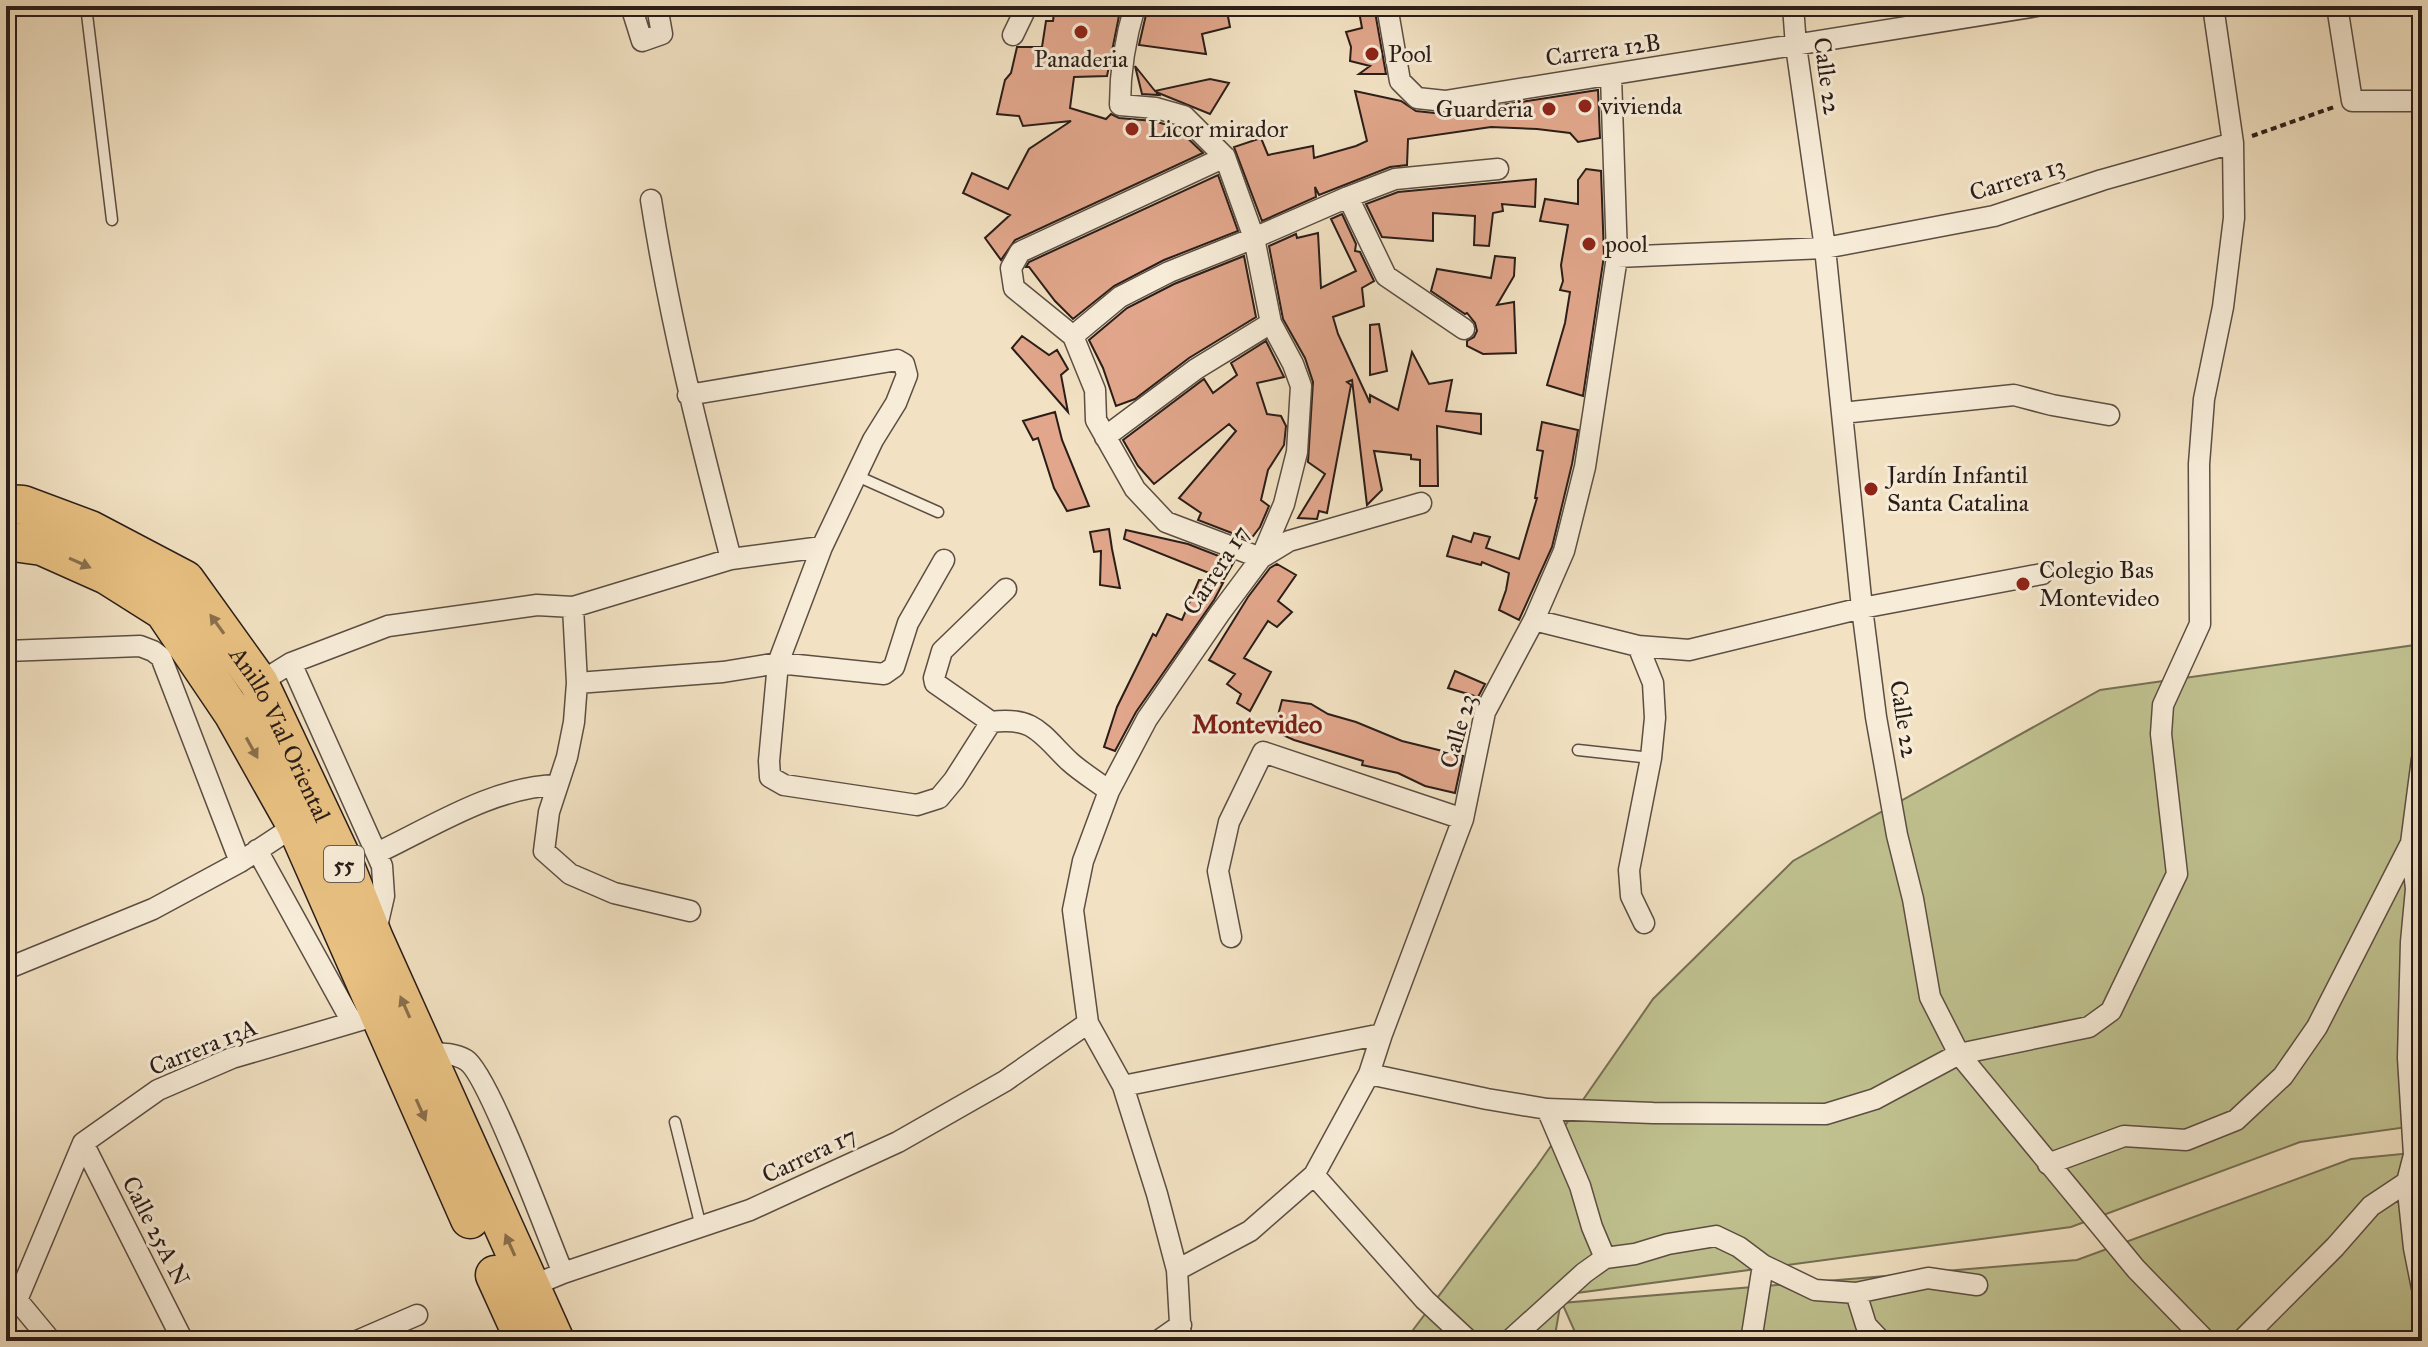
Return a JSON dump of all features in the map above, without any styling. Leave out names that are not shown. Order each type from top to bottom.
[{"type":"highway","name":"Anillo Vial Oriental","points":[[6,504],[23,505],[90,530],[185,580],[259,683],[343,861],[424,1052],[546,1280],[555,1341]]},
{"type":"highway","name":"Anillo Vial Oriental","points":[[6,541],[42,546],[107,575],[164,611],[233,713],[296,825],[365,1018],[525,1341]]},
{"type":"street","points":[[631,6],[642,41],[662,34],[657,6]]},
{"type":"street","points":[[1013,35],[1027,6]]},
{"type":"street","name":"Carrera 17","points":[[1135,6],[1126,36],[1120,77],[1120,105],[1156,108],[1184,116],[1225,157],[1254,238],[1271,323],[1301,386],[1297,452],[1284,504],[1261,558],[1147,719],[1109,791],[1083,861],[1073,910],[1088,1023],[1123,1086],[1157,1194],[1177,1270],[1181,1333]]},
{"type":"street","name":"Carrera 12B","points":[[1387,6],[1400,81],[1417,98],[1445,101],[2037,6]]},
{"type":"street","name":"Calle 22","points":[[1793,6],[1825,248],[1876,717],[1930,997],[1959,1054],[2136,1269],[2206,1341]]},
{"type":"street","points":[[1369,1074],[1547,1109],[1826,1114],[1875,1099],[1959,1054],[2089,1027],[2111,1011],[2177,874],[2161,734],[2163,705],[2200,624],[2199,464],[2204,399],[2223,307],[2234,218],[2233,143],[2213,6]]},
{"type":"street","points":[[2337,6],[2352,101],[2422,101]]},
{"type":"street","name":"Calle 23","points":[[1177,1270],[1250,1231],[1314,1175],[1369,1074],[1463,819],[1485,712],[1534,620],[1564,551],[1585,467],[1617,257],[1611,76]]},
{"type":"street","name":"Carrera 13","points":[[1617,257],[1825,248],[1994,216],[2102,180],[2233,143]]},
{"type":"street","points":[[1225,157],[1020,252],[1011,268],[1014,288],[1073,336],[1095,390],[1096,420],[1135,489],[1166,522],[1261,558],[1289,541],[1421,503]]},
{"type":"street","points":[[1073,336],[1120,297],[1169,272],[1348,197],[1395,179],[1498,169]]},
{"type":"street","points":[[1348,197],[1386,276],[1464,329]]},
{"type":"street","points":[[651,200],[664,283],[688,395],[731,559]]},
{"type":"street","points":[[1105,437],[1196,369],[1271,323]]},
{"type":"street","points":[[688,395],[897,360],[904,364],[907,375],[896,403],[873,440],[822,547],[778,663],[770,777],[784,785],[917,805],[939,798],[991,722]]},
{"type":"street","points":[[1842,413],[2014,395],[2109,415]]},
{"type":"street","points":[[259,683],[291,663],[388,626],[537,605],[573,607],[731,559],[822,547]]},
{"type":"street","points":[[577,683],[723,672],[778,663],[884,674],[894,667],[908,623],[944,560]]},
{"type":"street","points":[[1534,620],[1638,646],[1689,650],[1862,608],[2042,574]]},
{"type":"street","points":[[1006,589],[942,651],[935,683],[991,722],[1009,719],[1025,722],[1109,791]]},
{"type":"street","points":[[573,607],[577,683],[574,722],[567,757],[549,812],[544,851],[570,874],[614,893],[690,911]]},
{"type":"street","points":[[6,651],[140,646],[161,657],[240,862]]},
{"type":"street","points":[[1638,646],[1653,683],[1655,718],[1651,758],[1629,870],[1631,896],[1644,923]]},
{"type":"street","points":[[291,663],[382,866],[384,896],[374,939]]},
{"type":"street","points":[[1231,937],[1218,871],[1229,822],[1263,752],[1463,819]]},
{"type":"street","points":[[2422,759],[2411,942],[2408,1058],[2415,1182],[2414,1248],[2422,1288]]},
{"type":"street","points":[[377,853],[502,794],[557,785]]},
{"type":"street","points":[[6,969],[153,909],[240,862],[296,825]]},
{"type":"street","points":[[2048,1164],[2124,1136],[2186,1140],[2236,1120],[2283,1076],[2317,1027],[2416,844]]},
{"type":"street","points":[[257,850],[365,1018]]},
{"type":"street","name":"Carrera 13A","points":[[83,1143],[158,1090],[232,1058],[365,1018]]},
{"type":"street","name":"Carrera 17","points":[[546,1280],[750,1210],[898,1142],[1005,1081],[1088,1023]]},
{"type":"street","points":[[1123,1086],[1382,1034]]},
{"type":"street","points":[[1547,1109],[1580,1186],[1605,1258]]},
{"type":"street","points":[[51,1341],[12,1298],[83,1143]]},
{"type":"street","name":"Calle 25A N","points":[[83,1143],[183,1341]]},
{"type":"street","points":[[1314,1175],[1414,1289],[1469,1341]]},
{"type":"street","points":[[2241,1341],[2335,1247],[2371,1206],[2415,1182]]},
{"type":"street","points":[[1509,1341],[1605,1258],[1716,1236],[1739,1247],[1763,1265],[1815,1290],[1856,1293],[1928,1278],[1977,1285]]},
{"type":"street","points":[[1751,1341],[1763,1265]]},
{"type":"street","points":[[1856,1293],[1866,1325],[1881,1341]]},
{"type":"street","points":[[357,1341],[417,1315]]},
{"type":"street","points":[[1158,1341],[1181,1333]]},
{"type":"lane","points":[[86,6],[112,220]]},
{"type":"lane","points":[[857,476],[938,512]]},
{"type":"lane","points":[[1578,750],[1651,758]]},
{"type":"lane","points":[[675,1122],[701,1227]]},
{"type":"path","points":[[2233,143],[2352,101]]},
{"type":"green space","points":[[2422,644],[2422,1125],[2300,1142],[2071,1227],[1562,1295],[1554,1341],[1414,1341],[1413,1330],[1537,1166],[1653,999],[1793,861],[2100,690]]},
{"type":"green space","points":[[2422,1152],[2422,1341],[1579,1341],[1562,1303],[2077,1260],[2351,1159]]},
{"type":"building","points":[[1055,6],[1121,6],[1107,76],[1074,77],[1070,108],[1106,119],[1111,114],[1177,128],[1203,153],[1015,240],[1001,260],[985,238],[1010,215],[963,193],[972,173],[1008,189],[1029,149],[1071,121],[1023,126],[1019,116],[997,114],[1017,47],[1042,47],[1046,21],[1053,21]]},
{"type":"building","points":[[1148,6],[1226,6],[1230,27],[1202,34],[1206,54],[1139,45]]},
{"type":"building","points":[[1358,6],[1374,6],[1386,74],[1359,74],[1370,66],[1350,61],[1351,47],[1346,32],[1362,28]]},
{"type":"building","points":[[1135,66],[1155,91],[1210,79],[1229,83],[1210,114],[1156,92],[1159,95],[1142,94]]},
{"type":"building","points":[[1598,90],[1600,138],[1578,142],[1570,133],[1491,127],[1408,139],[1407,165],[1390,167],[1319,195],[1315,187],[1316,197],[1262,221],[1234,147],[1261,138],[1268,155],[1313,146],[1314,158],[1367,141],[1355,91],[1401,101],[1416,111],[1444,114]]},
{"type":"building","points":[[1586,169],[1601,171],[1604,256],[1583,396],[1547,385],[1565,323],[1570,292],[1560,290],[1568,225],[1540,221],[1545,199],[1578,204],[1578,180]]},
{"type":"building","points":[[1218,175],[1238,231],[1164,260],[1114,286],[1073,319],[1026,267],[1029,262]]},
{"type":"building","points":[[1536,179],[1535,207],[1502,204],[1503,211],[1493,213],[1489,246],[1474,245],[1475,216],[1433,213],[1433,241],[1382,237],[1366,204],[1398,192]]},
{"type":"building","points":[[1342,214],[1356,244],[1355,251],[1360,252],[1374,281],[1362,288],[1364,306],[1333,317],[1370,403],[1370,395],[1398,410],[1412,352],[1429,384],[1452,380],[1446,411],[1481,414],[1481,434],[1437,426],[1438,486],[1420,486],[1420,460],[1411,459],[1411,455],[1374,451],[1382,490],[1367,505],[1352,380],[1347,382],[1351,385],[1327,513],[1319,511],[1317,519],[1298,518],[1325,474],[1308,462],[1313,382],[1305,358],[1283,319],[1269,246],[1296,234],[1297,238],[1318,233],[1321,288],[1356,271],[1331,219]]},
{"type":"building","points":[[1244,256],[1256,317],[1189,358],[1135,399],[1116,406],[1089,340],[1127,308],[1174,284]]},
{"type":"building","points":[[1495,256],[1515,258],[1514,276],[1497,305],[1514,302],[1516,353],[1483,354],[1467,346],[1467,341],[1477,331],[1475,323],[1467,313],[1431,291],[1437,269],[1491,278]]},
{"type":"building","points":[[1379,324],[1387,371],[1370,375],[1370,325]]},
{"type":"building","points":[[1022,336],[1049,355],[1057,350],[1068,369],[1061,375],[1068,412],[1012,348]]},
{"type":"building","points":[[1266,341],[1284,377],[1257,383],[1267,414],[1281,416],[1286,426],[1284,445],[1268,470],[1261,500],[1269,506],[1250,540],[1198,520],[1201,513],[1179,498],[1236,431],[1229,424],[1154,484],[1138,466],[1123,440],[1204,379],[1213,393],[1237,375],[1231,363]]},
{"type":"building","points":[[1055,412],[1062,440],[1089,506],[1067,511],[1054,488],[1038,438],[1033,440],[1023,421]]},
{"type":"building","points":[[1542,422],[1578,430],[1552,547],[1519,620],[1499,610],[1509,573],[1482,562],[1481,565],[1447,556],[1453,536],[1471,542],[1474,533],[1490,537],[1486,548],[1519,559],[1537,498],[1543,451],[1537,450]]},
{"type":"building","points":[[1109,529],[1120,588],[1100,585],[1101,551],[1094,552],[1090,532]]},
{"type":"building","points":[[1126,530],[1188,544],[1234,562],[1224,579],[1124,539]]},
{"type":"building","points":[[1277,564],[1296,575],[1278,601],[1292,612],[1277,627],[1268,621],[1244,658],[1271,672],[1250,711],[1237,703],[1241,694],[1227,684],[1235,674],[1209,660],[1248,597],[1270,568]]},
{"type":"building","points":[[1199,580],[1223,583],[1136,712],[1115,751],[1104,747],[1117,707],[1153,634],[1156,636],[1167,614],[1182,620]]},
{"type":"building","points":[[1455,671],[1485,684],[1478,697],[1448,688]]},
{"type":"building","points":[[1282,700],[1311,704],[1328,714],[1402,741],[1463,756],[1455,793],[1425,786],[1398,773],[1362,765],[1363,761],[1274,731]]},
{"type":"place","name":"Panaderia","points":[[1081,32]]},
{"type":"place","name":"Pool","points":[[1372,54]]},
{"type":"place","name":"vivienda","points":[[1585,106]]},
{"type":"place","name":"Guarderia","points":[[1549,109]]},
{"type":"place","name":"Licor mirador","points":[[1132,129]]},
{"type":"place","name":"pool","points":[[1589,244]]},
{"type":"place","name":"Jardín Infantil Santa Catalina","points":[[1871,489]]},
{"type":"place","name":"Colegio Bas Montevideo","points":[[2023,584]]},
{"type":"district","name":"Montevideo","points":[[1257,724]]}]
